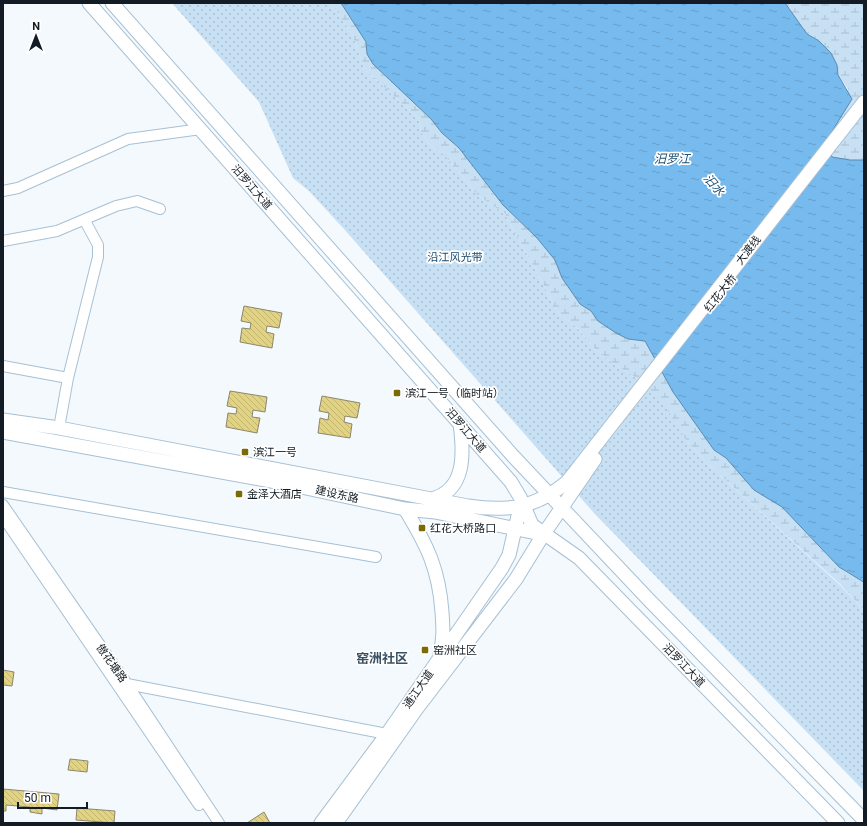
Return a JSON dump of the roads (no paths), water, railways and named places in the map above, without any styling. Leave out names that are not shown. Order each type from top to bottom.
[{"type":"main road","name":"汨罗江大道","points":[[89,3],[511,482],[529,521],[543,534],[579,558],[838,823]]},
{"type":"main road","name":"汨罗江大道","points":[[112,3],[513,456],[666,618],[864,820]]},
{"type":"main road","name":"大渡线","points":[[634,399],[864,102]]},
{"type":"main road","name":"红花大桥","points":[[634,399],[864,111]]},
{"type":"main road","name":"建设东路","points":[[3,420],[59,428],[488,509],[523,506],[550,494],[567,482],[634,399]]},
{"type":"main road","points":[[543,534],[563,508],[634,399]]},
{"type":"main road","points":[[430,499],[443,496],[451,489],[456,481],[460,470],[462,451],[460,424]]},
{"type":"main road","name":"建设东路","points":[[3,432],[287,484],[405,509],[435,512],[543,534]]},
{"type":"main road","name":"通江大道","points":[[336,823],[391,737],[435,664],[503,567],[509,555],[518,516],[523,506]]},
{"type":"main road","points":[[405,509],[426,545],[435,565],[438,579],[444,641],[435,664]]},
{"type":"main road","name":"通江大道","points":[[321,823],[516,579],[543,534]]},
{"type":"street","points":[[3,191],[18,188],[128,139],[201,129]]},
{"type":"street","points":[[3,240],[57,231],[85,221],[116,206],[137,201],[160,209]]},
{"type":"street","points":[[59,428],[68,378],[98,257],[98,245],[85,221]]},
{"type":"street","points":[[3,366],[68,378]]},
{"type":"street","points":[[3,492],[376,557]]},
{"type":"street","name":"傲花塘路","points":[[3,505],[127,684],[219,823]]},
{"type":"street","points":[[3,517],[211,823]]},
{"type":"street","points":[[127,684],[391,737]]},
{"type":"water","name":"汨罗江","points":[[341,3],[785,3],[807,34],[819,41],[831,53],[837,65],[838,75],[852,99],[826,141],[832,157],[850,160],[864,160],[864,583],[839,567],[782,507],[754,490],[726,458],[714,450],[673,392],[645,341],[628,339],[616,333],[598,321],[591,311],[580,304],[562,278],[555,260],[537,238],[503,205],[459,148],[373,64],[367,54],[366,42]]},
{"type":"place","name":"滨江一号（临时站）","points":[[397,393]]},
{"type":"place","name":"滨江一号","points":[[245,452]]},
{"type":"place","name":"金泽大酒店","points":[[239,494]]},
{"type":"place","name":"红花大桥路口","points":[[422,528]]},
{"type":"place","name":"窑洲社区","points":[[425,650]]},
{"type":"district","name":"窑洲社区","points":[[382,658]]},
{"type":"water label","name":"汨水","points":[[714,185]]},
{"type":"park label","name":"沿江风光带","points":[[455,257]]}]
